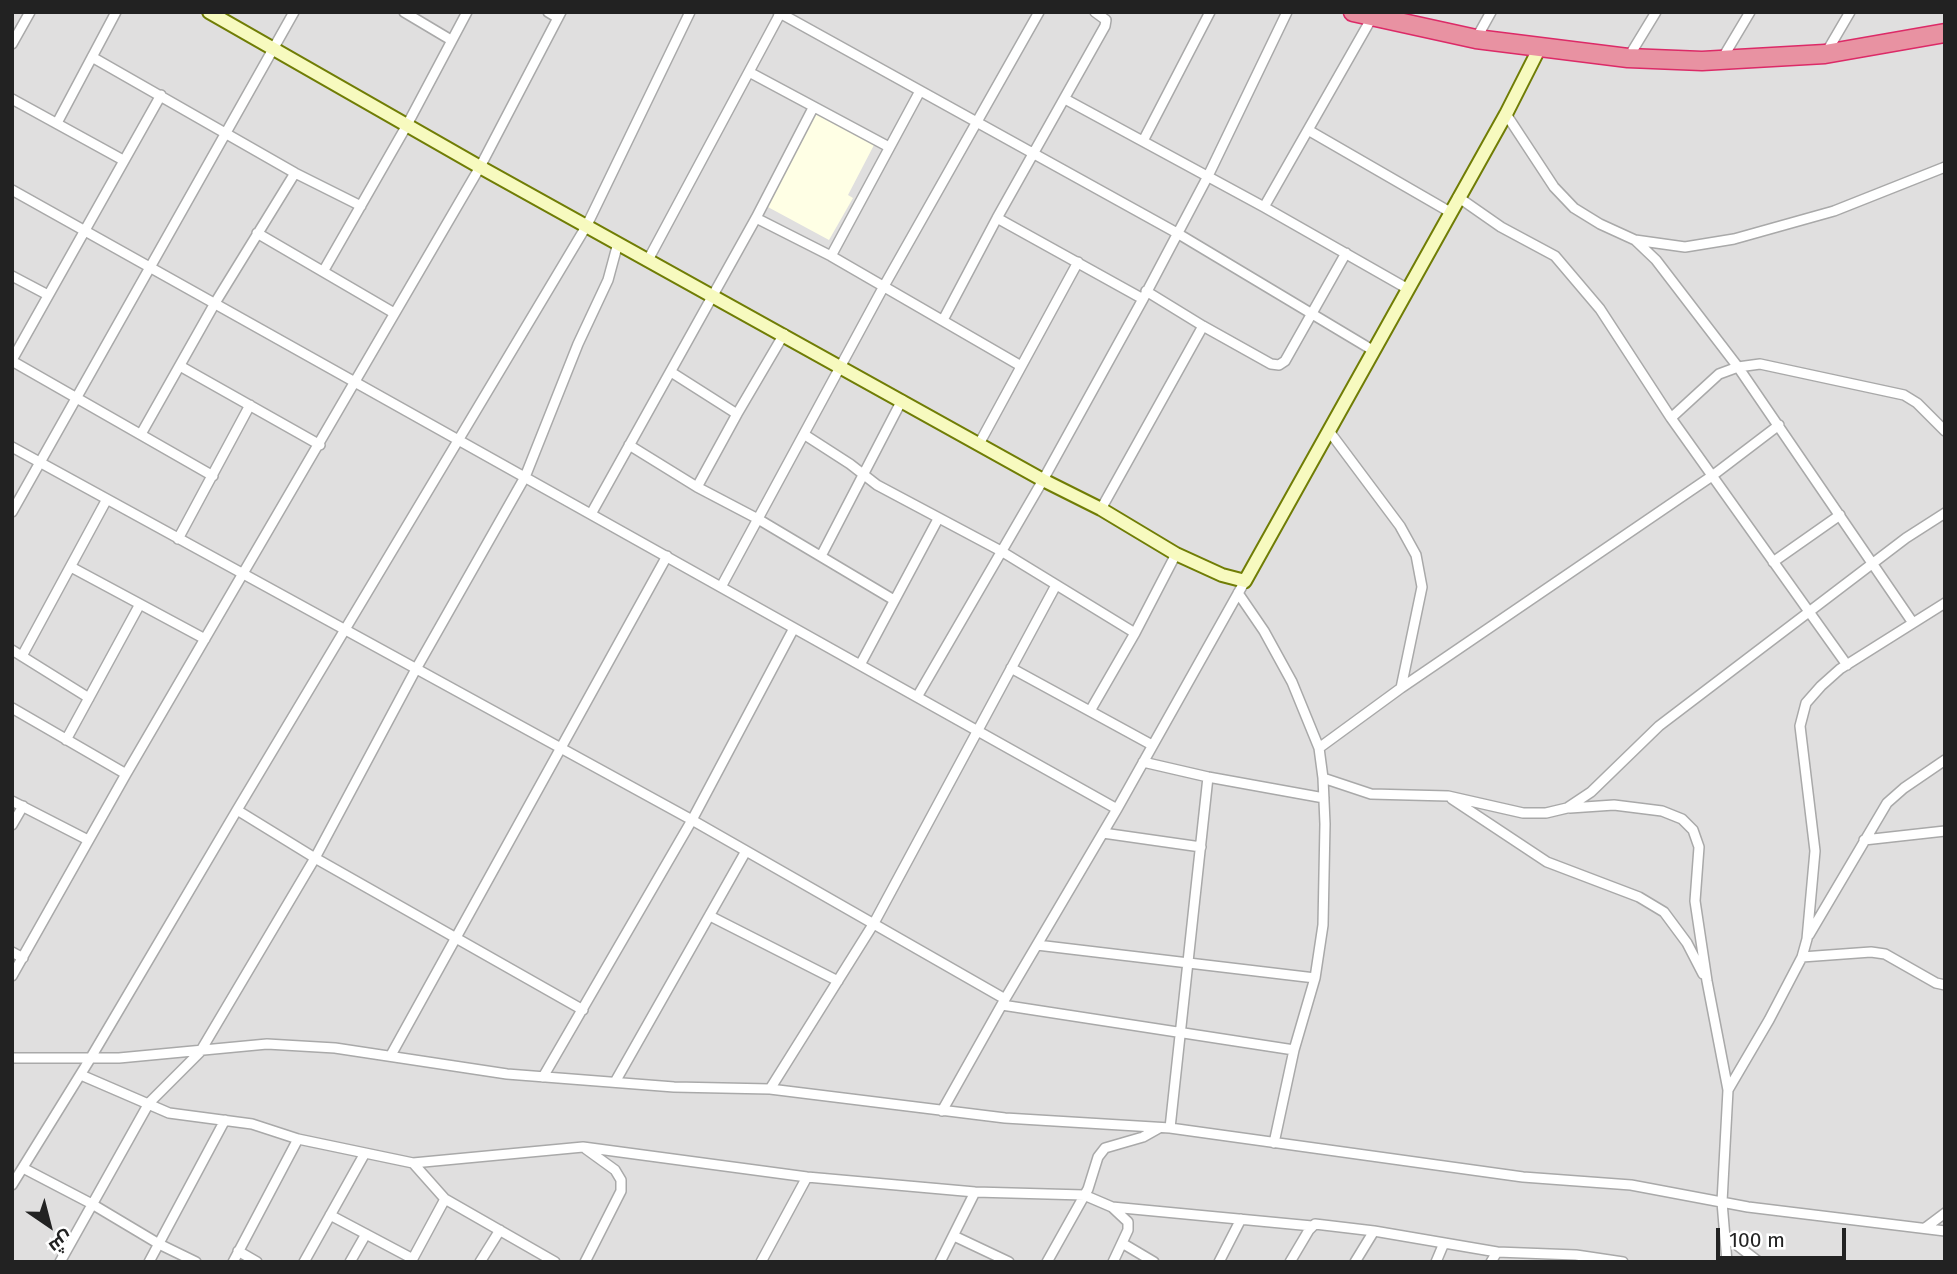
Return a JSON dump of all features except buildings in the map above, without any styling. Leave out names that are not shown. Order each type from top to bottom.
[{"type":"highway","points":[[1353,12],[1476,40],[1628,58],[1721,61],[1825,54],[1945,33]]},
{"type":"street","points":[[12,44],[30,12]]},
{"type":"street","points":[[57,123],[116,12]]},
{"type":"street","points":[[209,12],[480,167],[1101,509],[1176,554],[1242,587],[1292,682],[1319,748],[1323,778],[1323,925],[1315,978],[1294,1050],[1274,1143]]},
{"type":"street","points":[[12,512],[294,12]]},
{"type":"street","points":[[404,12],[451,40]]},
{"type":"street","points":[[324,270],[407,125],[467,12]]},
{"type":"street","points":[[12,975],[480,167],[560,15],[548,12]]},
{"type":"street","points":[[12,1185],[81,1075],[587,225],[690,12]]},
{"type":"street","points":[[722,587],[884,286],[1039,12]]},
{"type":"street","points":[[943,320],[1105,26],[1106,20],[1095,12]]},
{"type":"street","points":[[1143,141],[1210,12]]},
{"type":"street","points":[[918,697],[1000,551],[1044,480],[1144,295],[1208,176],[1287,12]]},
{"type":"street","points":[[1476,40],[1491,12]]},
{"type":"street","points":[[1628,58],[1656,12]]},
{"type":"street","points":[[1721,61],[1749,12]]},
{"type":"street","points":[[1825,54],[1850,12]]},
{"type":"street","points":[[648,260],[780,13],[1177,233],[1374,351]]},
{"type":"street","points":[[1264,207],[1373,15]]},
{"type":"street","points":[[942,1111],[1242,587],[1506,114],[1540,47]]},
{"type":"street","points":[[92,57],[295,173],[361,206]]},
{"type":"street","points":[[749,72],[889,147]]},
{"type":"street","points":[[831,256],[920,91]]},
{"type":"street","points":[[161,95],[12,361],[213,476]]},
{"type":"street","points":[[12,99],[123,160]]},
{"type":"street","points":[[1065,99],[1408,289]]},
{"type":"street","points":[[591,514],[756,218],[813,108]]},
{"type":"street","points":[[1506,114],[1554,187],[1574,208],[1635,240],[1685,247],[1734,239],[1834,211],[1945,167]]},
{"type":"street","points":[[1308,130],[1450,212]]},
{"type":"street","points":[[141,434],[215,303],[295,173]]},
{"type":"street","points":[[12,190],[1117,809]]},
{"type":"street","points":[[1458,197],[1502,227],[1555,256],[1600,309],[1671,418],[1847,665]]},
{"type":"street","points":[[756,218],[831,256],[1021,366]]},
{"type":"street","points":[[997,218],[1271,364],[1279,365],[1285,361],[1346,253]]},
{"type":"street","points":[[257,233],[394,313]]},
{"type":"street","points":[[1635,240],[1656,261],[1738,367],[1913,623]]},
{"type":"street","points":[[60,1262],[149,1103],[200,1052],[315,858],[416,669],[525,477],[578,344],[608,280],[618,243]]},
{"type":"street","points":[[979,444],[1078,262]]},
{"type":"street","points":[[12,276],[48,295]]},
{"type":"street","points":[[1101,509],[1203,326]]},
{"type":"street","points":[[697,488],[784,334]]},
{"type":"street","points":[[1671,418],[1719,374],[1738,367],[1760,364],[1905,396],[1917,403],[1945,430]]},
{"type":"street","points":[[180,366],[320,446]]},
{"type":"street","points":[[671,372],[737,414]]},
{"type":"street","points":[[821,556],[902,400]]},
{"type":"street","points":[[178,539],[250,405]]},
{"type":"street","points":[[1319,748],[1401,688],[1712,476],[1779,425]]},
{"type":"street","points":[[1329,431],[1400,526],[1416,555],[1422,587],[1401,688]]},
{"type":"street","points":[[805,435],[877,485],[1000,551],[1055,587],[1135,633]]},
{"type":"street","points":[[629,445],[697,488],[758,519],[894,600]]},
{"type":"street","points":[[12,447],[692,820],[874,923],[1003,1002],[1294,1050]]},
{"type":"street","points":[[22,656],[107,499]]},
{"type":"street","points":[[1567,808],[1591,792],[1659,726],[1906,538],[1945,513]]},
{"type":"street","points":[[1773,562],[1840,515]]},
{"type":"street","points":[[860,665],[938,519]]},
{"type":"street","points":[[1090,711],[1176,554]]},
{"type":"street","points":[[391,1055],[667,556]]},
{"type":"street","points":[[71,567],[205,639]]},
{"type":"street","points":[[770,1090],[874,923],[1055,587]]},
{"type":"street","points":[[1728,1090],[1802,957],[1807,939],[1815,851],[1800,726],[1806,703],[1821,686],[1847,665],[1945,603]]},
{"type":"street","points":[[66,740],[140,604]]},
{"type":"street","points":[[543,1077],[692,820],[794,628]]},
{"type":"street","points":[[12,650],[89,698]]},
{"type":"street","points":[[1011,668],[1152,745]]},
{"type":"street","points":[[12,708],[126,774]]},
{"type":"street","points":[[1807,939],[1887,803],[1945,760]]},
{"type":"street","points":[[1143,762],[1324,798]]},
{"type":"street","points":[[1170,1128],[1208,777]]},
{"type":"street","points":[[1323,778],[1345,788],[1371,794],[1448,796],[1523,813],[1614,805],[1662,811],[1682,819],[1693,830],[1699,847],[1695,901],[1728,1090],[1722,1202],[1727,1262]]},
{"type":"street","points":[[1448,796],[1547,862],[1639,897],[1664,912],[1687,943],[1707,981]]},
{"type":"street","points":[[12,801],[88,840]]},
{"type":"street","points":[[12,825],[23,806]]},
{"type":"street","points":[[237,810],[315,858],[583,1010]]},
{"type":"street","points":[[1864,840],[1945,831]]},
{"type":"street","points":[[1103,833],[1201,847]]},
{"type":"street","points":[[615,1082],[746,851]]},
{"type":"street","points":[[710,916],[838,981]]},
{"type":"street","points":[[1037,945],[1315,978]]},
{"type":"street","points":[[12,952],[23,958]]},
{"type":"street","points":[[1802,957],[1871,952],[1885,954],[1936,983],[1945,985]]},
{"type":"street","points":[[12,1058],[90,1059],[200,1052],[267,1044],[335,1048],[507,1074],[674,1087],[770,1090],[1005,1118],[1170,1128],[1523,1177],[1623,1184],[1722,1202],[1945,1231]]},
{"type":"street","points":[[81,1075],[169,1112],[252,1124],[298,1139],[413,1163],[583,1147],[807,1177],[975,1192],[1084,1195],[1112,1207],[1312,1226],[1315,1224],[1497,1252],[1623,1262]]},
{"type":"street","points":[[149,1262],[225,1120]]},
{"type":"street","points":[[1047,1262],[1084,1195],[1098,1157],[1105,1148],[1143,1137],[1159,1128]]},
{"type":"street","points":[[233,1262],[298,1139]]},
{"type":"street","points":[[583,1147],[608,1164],[621,1180],[621,1191],[585,1262]]},
{"type":"street","points":[[304,1262],[365,1153]]},
{"type":"street","points":[[413,1163],[445,1199],[555,1262]]},
{"type":"street","points":[[23,1168],[195,1262]]},
{"type":"street","points":[[761,1262],[807,1177]]},
{"type":"street","points":[[940,1262],[975,1192]]},
{"type":"street","points":[[330,1214],[412,1260],[445,1199]]},
{"type":"street","points":[[1112,1207],[1128,1222],[1128,1230],[1113,1262]]},
{"type":"street","points":[[1925,1228],[1945,1213]]},
{"type":"street","points":[[1219,1262],[1241,1219]]},
{"type":"street","points":[[1290,1262],[1312,1226]]},
{"type":"street","points":[[480,1262],[500,1230]]},
{"type":"street","points":[[1355,1262],[1374,1231]]},
{"type":"street","points":[[350,1262],[366,1234]]},
{"type":"street","points":[[954,1236],[1009,1262]]},
{"type":"street","points":[[1725,1236],[1759,1262]]},
{"type":"street","points":[[1122,1243],[1154,1262]]},
{"type":"street","points":[[1436,1262],[1444,1243]]},
{"type":"street","points":[[238,1251],[257,1262]]},
{"type":"street","points":[[1491,1262],[1497,1252]]},
{"type":"shaded area","points":[[12,12],[1945,12],[1945,1262],[12,1262]]},
{"type":"shaded area","points":[[816,114],[874,145],[848,195],[853,198],[829,240],[766,206]]}]
